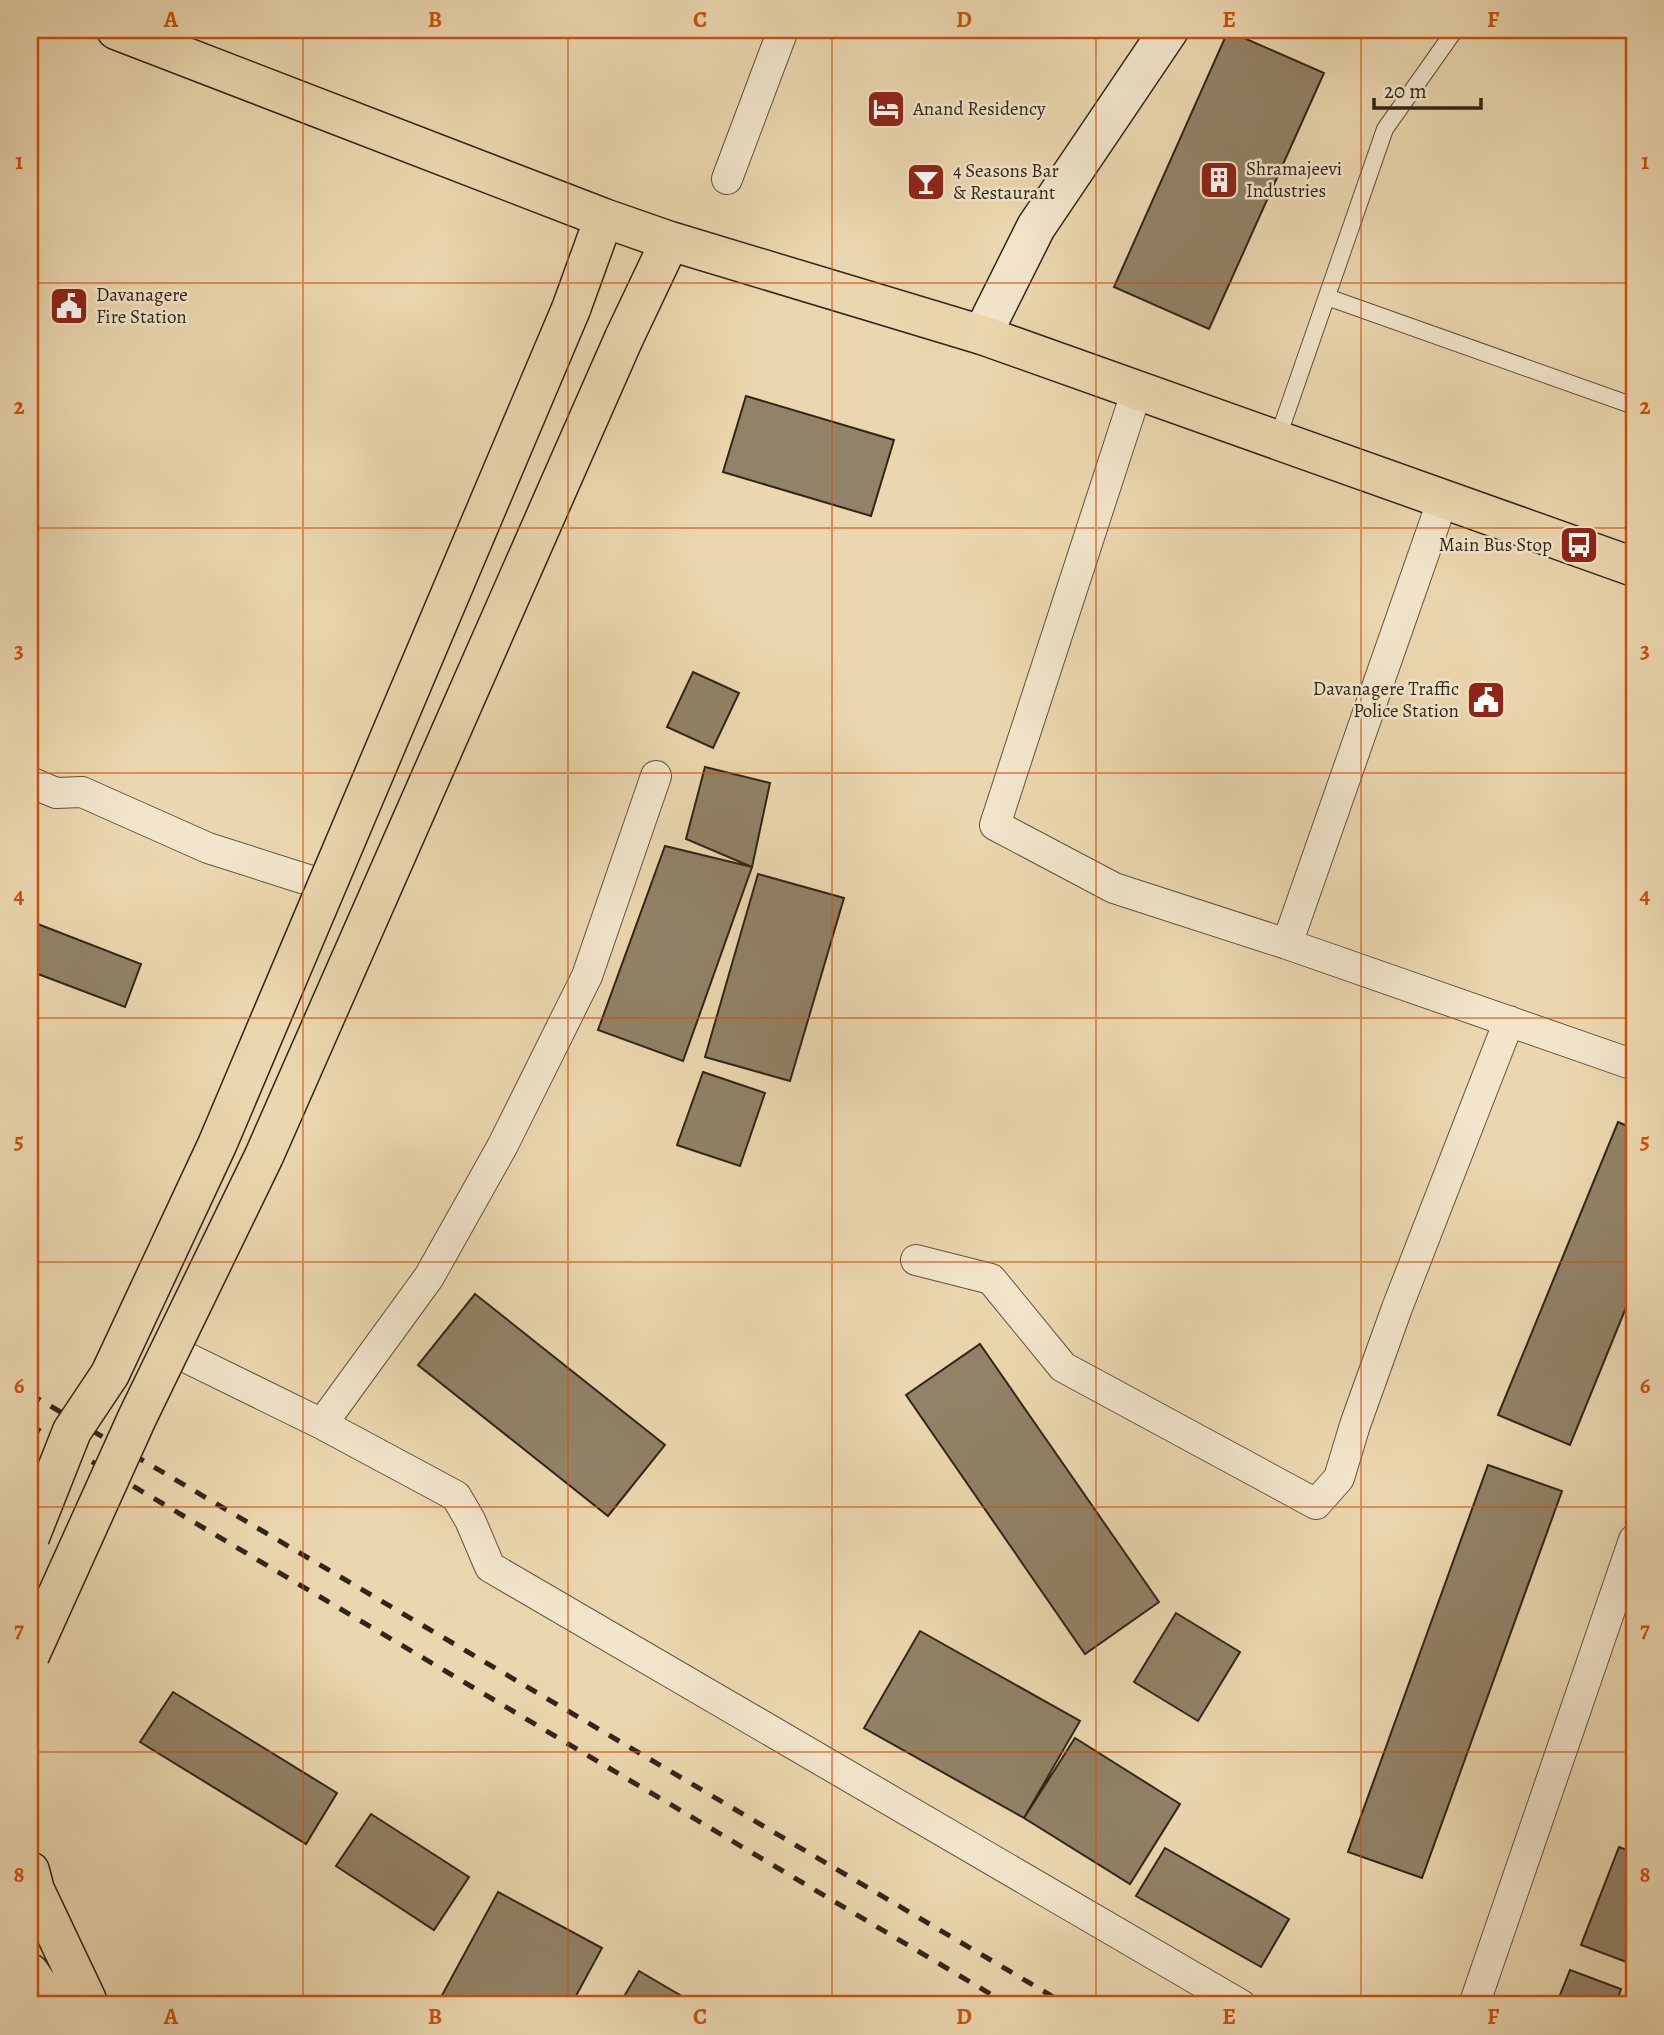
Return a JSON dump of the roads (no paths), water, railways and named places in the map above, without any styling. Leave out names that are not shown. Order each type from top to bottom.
[{"type":"main road","points":[[116,30],[604,218],[982,335],[1634,567]]},
{"type":"main road","points":[[30,1537],[72,1431],[110,1374],[217,1145],[570,309],[604,218]]},
{"type":"main road","points":[[30,1655],[137,1418],[264,1156],[624,338],[670,240]]},
{"type":"main road","points":[[30,1871],[34,1889],[79,2004]]},
{"type":"main road","points":[[30,1973],[79,2004]]},
{"type":"street","points":[[727,180],[783,30]]},
{"type":"street","points":[[982,335],[1037,227],[1169,30]]},
{"type":"street","points":[[1137,390],[995,825],[1114,888],[1287,944],[1634,1065]]},
{"type":"street","points":[[1287,944],[1443,499]]},
{"type":"street","points":[[322,1424],[429,1277],[503,1145],[587,976],[656,776]]},
{"type":"street","points":[[30,782],[55,793],[82,792],[208,848],[327,886]]},
{"type":"street","points":[[916,1260],[991,1279],[1063,1367],[1316,1504],[1339,1478],[1397,1308],[1509,1021]]},
{"type":"street","points":[[171,1350],[322,1424],[456,1496],[470,1520],[490,1567],[1241,2005]]},
{"type":"street","points":[[1474,2005],[1634,1539]]},
{"type":"street","points":[[30,1966],[79,2004]]},
{"type":"lane","points":[[1277,440],[1385,129],[1455,30]]},
{"type":"lane","points":[[1327,297],[1634,406]]},
{"type":"railway","points":[[30,1394],[1067,2005]]},
{"type":"railway","points":[[30,1425],[1009,2005]]},
{"type":"place","name":"Anand Residency","points":[[886,109]]},
{"type":"place","name":"Shramajeevi Industries","points":[[1219,180]]},
{"type":"place","name":"4 Seasons Bar & Restaurant","points":[[926,182]]},
{"type":"place","name":"Davanagere Fire Station","points":[[69,306]]},
{"type":"place","name":"Main Bus Stop","points":[[1579,545]]},
{"type":"place","name":"Davanagere Traffic Police Station","points":[[1486,700]]}]
